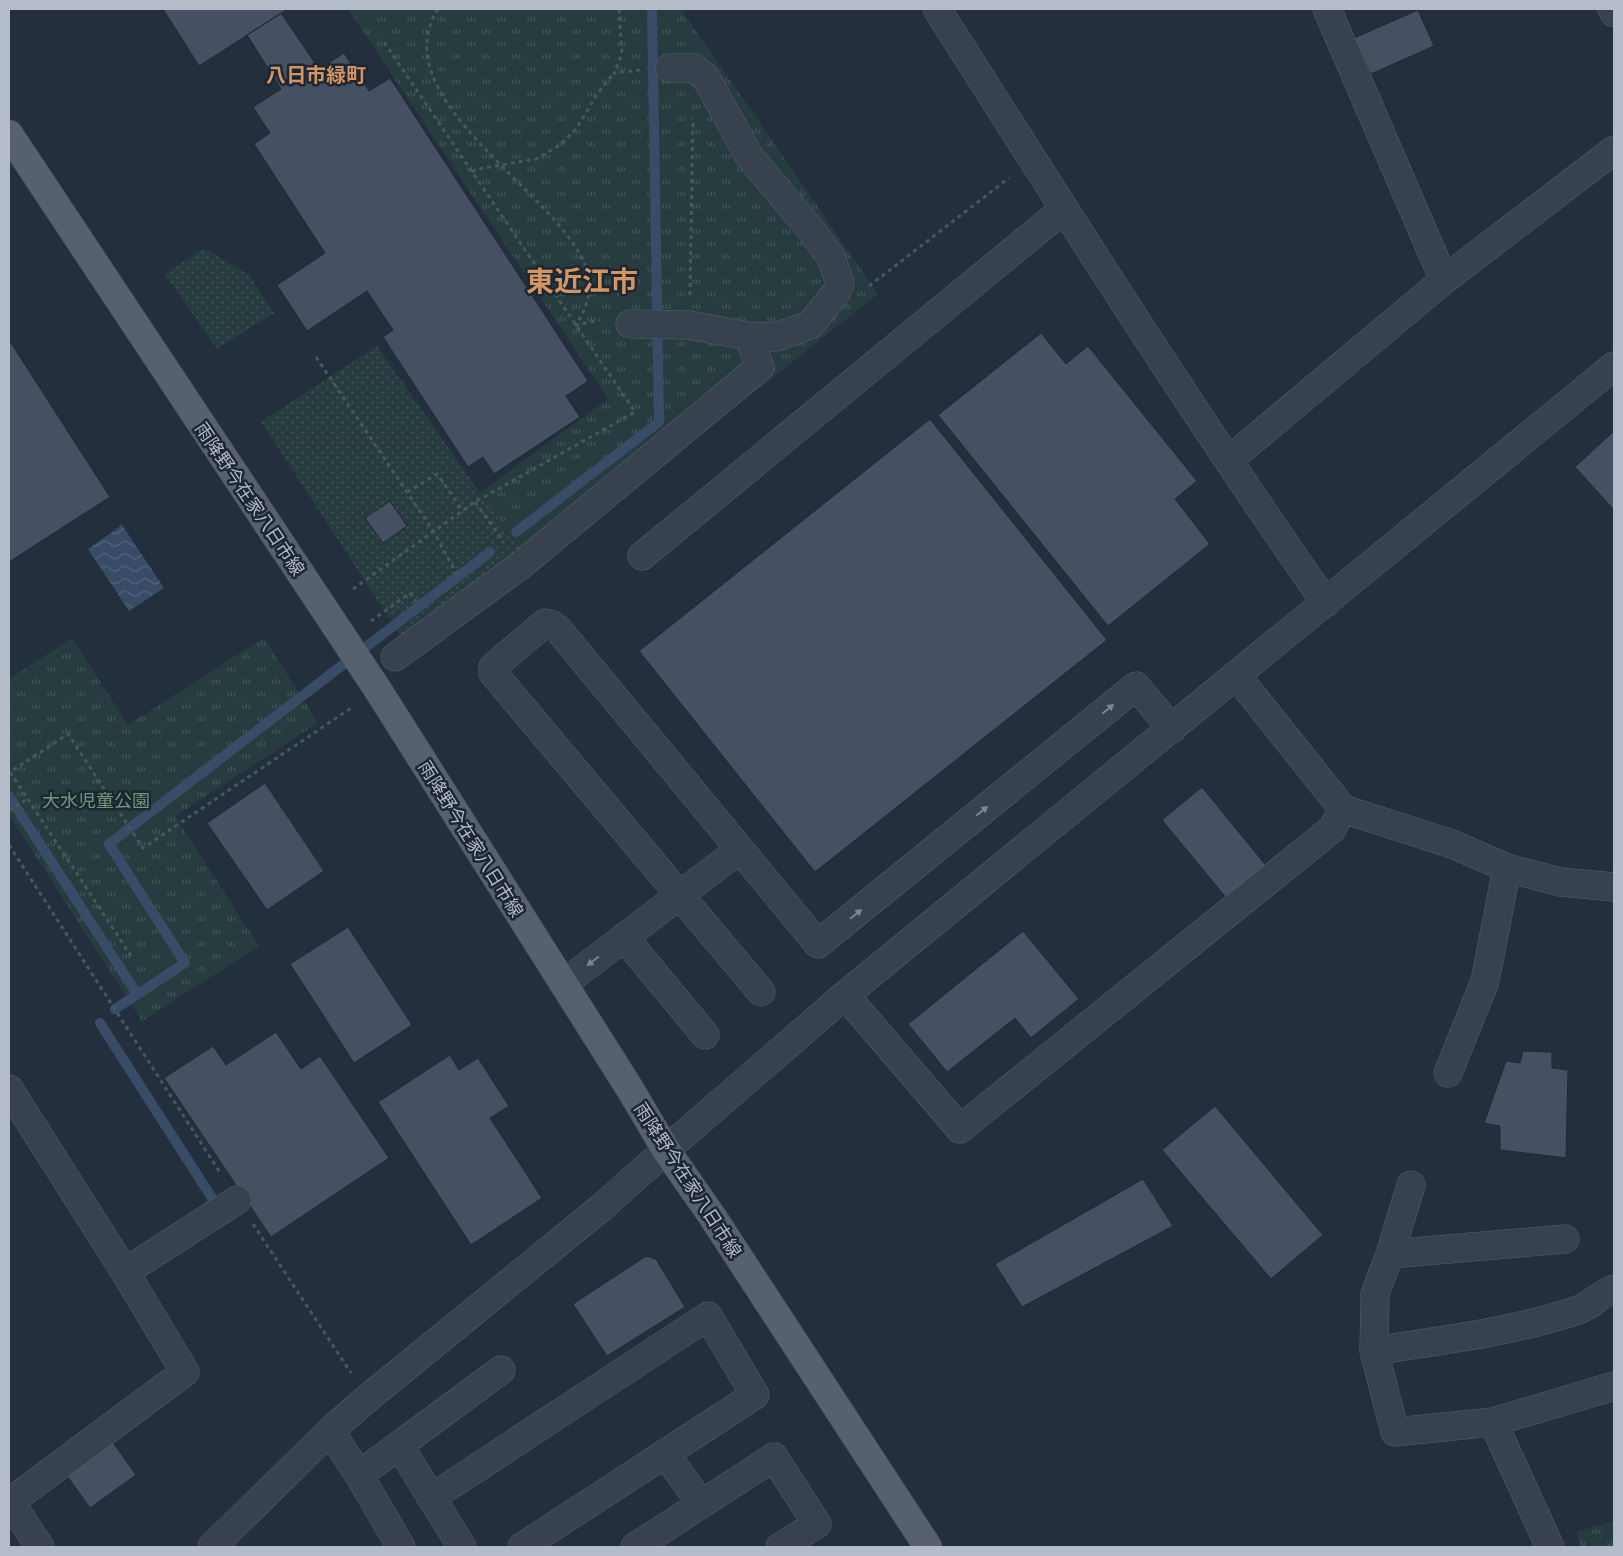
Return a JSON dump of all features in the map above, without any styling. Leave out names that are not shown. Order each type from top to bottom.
[{"type":"main road","name":"雨降野今在家八日市線","points":[[9,134],[378,690],[666,1150],[928,1547]]},
{"type":"street","points":[[937,9],[1064,209],[1228,460],[1326,603]]},
{"type":"street","points":[[1326,9],[1444,280]]},
{"type":"street","points":[[1612,9],[1614,13]]},
{"type":"street","points":[[630,324],[689,325],[748,336],[776,337],[810,325],[836,293],[840,283],[831,257],[812,231],[749,156],[706,78],[682,68]]},
{"type":"street","points":[[1228,460],[1444,280],[1614,150]]},
{"type":"street","points":[[642,556],[1064,209]]},
{"type":"street","points":[[396,657],[520,565],[760,366],[748,336]]},
{"type":"street","points":[[212,1547],[330,1431],[602,1207],[845,995],[1614,366]]},
{"type":"street","points":[[761,992],[493,673],[493,667],[545,624],[551,624],[558,629],[818,944],[1136,686],[1172,729]]},
{"type":"street","points":[[1236,675],[1343,809],[1452,844],[1507,868],[1560,882],[1614,887]]},
{"type":"street","points":[[845,995],[960,1128],[1332,829],[1343,809]]},
{"type":"street","points":[[562,984],[739,850]]},
{"type":"street","points":[[1448,1072],[1485,981],[1507,868]]},
{"type":"street","points":[[624,937],[705,1035]]},
{"type":"street","points":[[9,1089],[125,1272],[185,1372],[10,1501],[40,1547]]},
{"type":"street","points":[[1411,1185],[1390,1254],[1375,1294],[1374,1351],[1395,1432],[1493,1422],[1614,1386]]},
{"type":"street","points":[[125,1272],[237,1200]]},
{"type":"street","points":[[1390,1254],[1565,1239]]},
{"type":"street","points":[[1374,1351],[1497,1331],[1580,1310],[1614,1289]]},
{"type":"street","points":[[431,1498],[708,1316],[755,1395],[522,1547]]},
{"type":"street","points":[[359,1476],[501,1370]]},
{"type":"street","points":[[1493,1422],[1550,1547]]},
{"type":"street","points":[[330,1431],[401,1547]]},
{"type":"street","points":[[399,1445],[462,1547]]},
{"type":"street","points":[[665,1453],[701,1504]]},
{"type":"street","points":[[635,1547],[774,1457],[817,1524],[780,1547]]},
{"type":"path","points":[[438,9],[432,18],[427,56],[435,84],[449,105],[500,166],[552,216],[570,240],[586,268],[589,292],[587,306],[576,325]]},
{"type":"path","points":[[472,172],[478,169],[536,159],[560,145],[576,129],[598,93],[614,73],[622,54],[619,9]]},
{"type":"path","points":[[353,589],[475,502],[635,412],[382,39]]},
{"type":"path","points":[[614,73],[682,68]]},
{"type":"path","points":[[689,325],[693,117]]},
{"type":"path","points":[[840,283],[864,290],[1013,175]]},
{"type":"path","points":[[576,325],[611,317],[630,324]]},
{"type":"path","points":[[316,358],[434,532],[461,581]]},
{"type":"path","points":[[407,492],[436,474],[464,511]]},
{"type":"path","points":[[475,502],[520,565]]},
{"type":"path","points":[[131,956],[10,772],[68,734],[143,848],[378,690]]},
{"type":"path","points":[[9,811],[26,799]]},
{"type":"path","points":[[9,845],[237,1200],[354,1377]]},
{"type":"green space","points":[[348,9],[681,9],[878,294],[534,567],[480,493],[608,399]]},
{"type":"green space","points":[[204,248],[249,275],[274,313],[217,349],[165,274]]},
{"type":"green space","points":[[377,346],[534,567],[416,659],[261,422]]},
{"type":"green space","name":"大水児童公園","points":[[72,638],[128,725],[264,638],[318,723],[175,816],[259,946],[142,1021],[9,815],[9,679]]},
{"type":"green space","points":[[1614,1521],[1614,1547],[1580,1547],[1577,1532]]},
{"type":"water","points":[[122,525],[164,588],[129,611],[88,549]]},
{"type":"building","points":[[163,9],[288,9],[199,66]]},
{"type":"building","points":[[1418,10],[1434,46],[1371,74],[1354,38]]},
{"type":"building","points":[[281,13],[319,69],[344,53],[369,91],[390,78],[588,381],[566,396],[580,417],[494,474],[483,457],[468,467],[383,337],[393,330],[367,291],[307,331],[277,285],[325,253],[254,144],[270,133],[253,107],[281,89],[247,35]]},
{"type":"building","points":[[1041,333],[1066,364],[1088,346],[1197,481],[1175,499],[1210,544],[1108,626],[938,415]]},
{"type":"building","points":[[9,340],[110,497],[9,562]]},
{"type":"building","points":[[930,419],[1107,640],[815,872],[639,651]]},
{"type":"building","points":[[1614,431],[1614,510],[1575,467]]},
{"type":"building","points":[[390,501],[407,526],[383,543],[365,518]]},
{"type":"building","points":[[265,783],[324,871],[267,910],[207,823]]},
{"type":"building","points":[[1202,787],[1268,868],[1228,900],[1162,820]]},
{"type":"building","points":[[348,927],[412,1025],[354,1063],[290,964]]},
{"type":"building","points":[[1023,931],[1079,999],[1031,1038],[1015,1018],[947,1072],[908,1024]]},
{"type":"building","points":[[276,1032],[301,1069],[320,1056],[389,1158],[271,1237],[164,1078],[213,1046],[226,1065]]},
{"type":"building","points":[[1523,1051],[1552,1052],[1552,1068],[1568,1070],[1566,1158],[1500,1150],[1500,1126],[1484,1123],[1506,1061],[1520,1063]]},
{"type":"building","points":[[450,1055],[459,1070],[478,1058],[509,1106],[490,1118],[542,1198],[471,1245],[378,1102]]},
{"type":"building","points":[[1215,1106],[1323,1235],[1271,1279],[1162,1150]]},
{"type":"building","points":[[1143,1179],[1173,1226],[1022,1307],[995,1264]]},
{"type":"building","points":[[646,1256],[656,1259],[685,1307],[607,1356],[573,1304]]},
{"type":"building","points":[[112,1441],[136,1475],[90,1508],[65,1473]]},
{"type":"waterway","points":[[516,532],[659,422],[652,9]]},
{"type":"waterway","points":[[115,1009],[185,963],[109,844],[490,552]]},
{"type":"waterway","points":[[9,796],[137,994]]},
{"type":"waterway","points":[[100,1023],[219,1209]]},
{"type":"district","name":"八日市緑町","points":[[316,75]]},
{"type":"district","name":"東近江市","points":[[582,280]]}]
